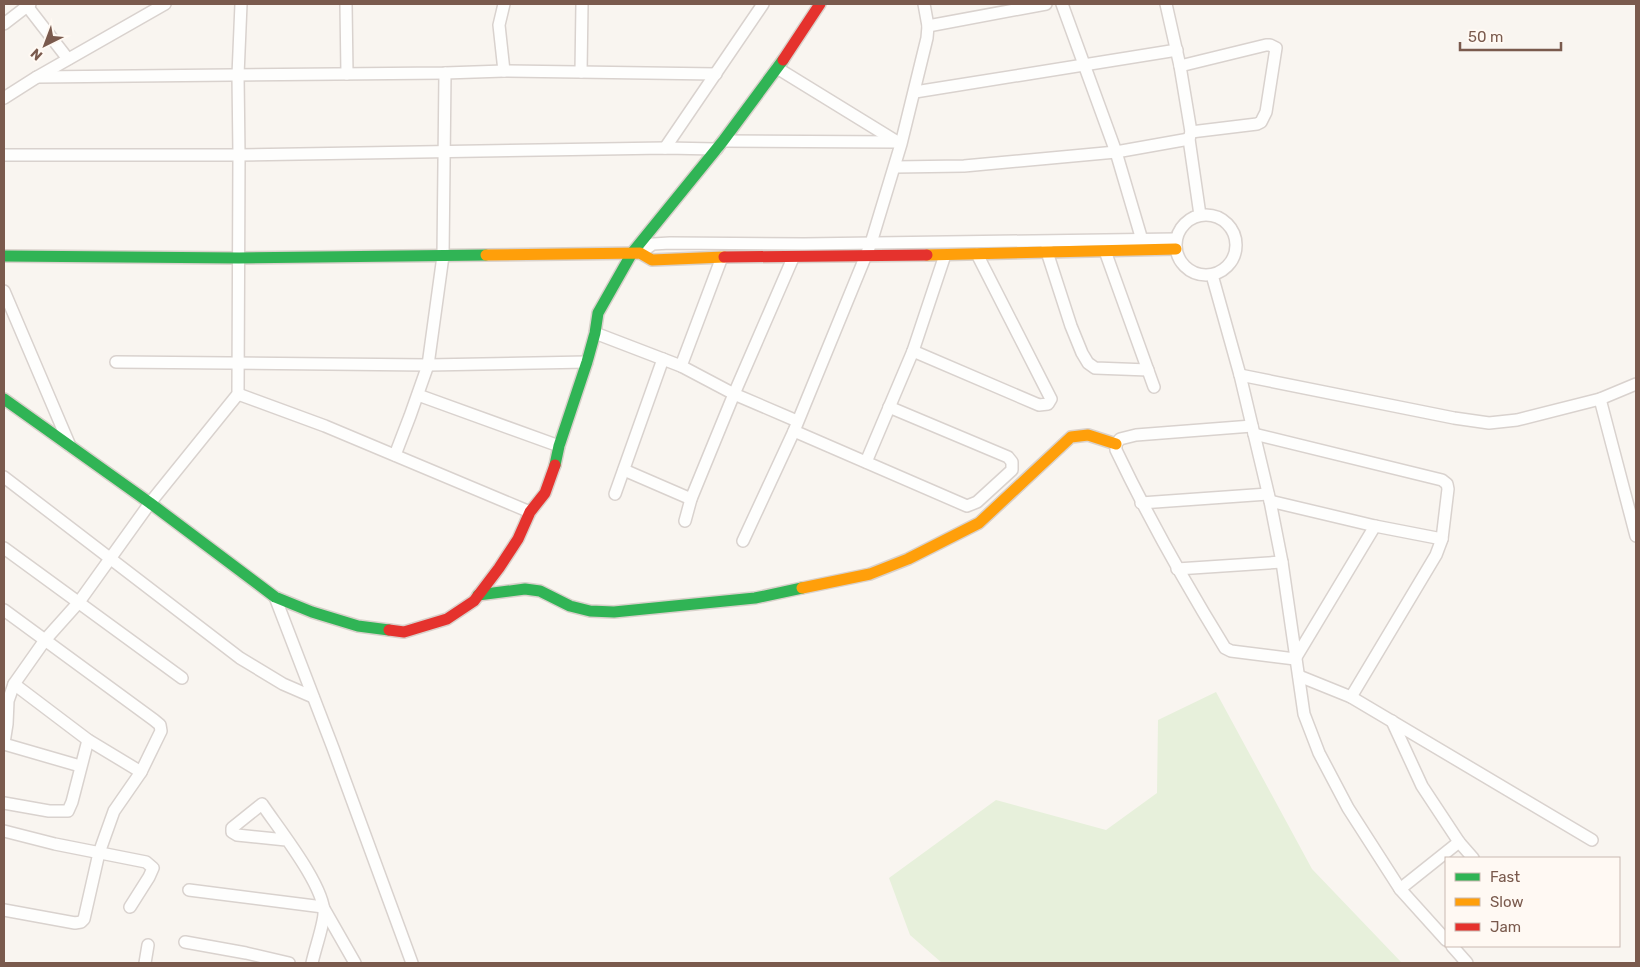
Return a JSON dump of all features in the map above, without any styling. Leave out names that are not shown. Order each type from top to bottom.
[{"type":"street","points":[[4,98],[165,4]]},
{"type":"street","points":[[80,766],[4,744],[8,701],[14,684],[45,640],[80,602],[150,503],[238,394],[238,75],[241,4]]},
{"type":"street","points":[[346,4],[347,74]]},
{"type":"street","points":[[504,4],[499,25],[504,70]]},
{"type":"street","points":[[582,4],[582,72]]},
{"type":"street","points":[[665,148],[763,4]]},
{"type":"street","points":[[4,399],[150,503],[275,597],[312,612],[358,626],[404,632],[446,620],[474,601],[500,568],[518,539],[530,512],[545,493],[553,473],[559,446],[587,362],[598,313],[636,253],[777,68],[820,4]]},
{"type":"street","points":[[743,541],[795,426],[871,243],[915,92],[928,26],[924,4]]},
{"type":"street","points":[[928,26],[1046,4]]},
{"type":"street","points":[[1062,4],[1116,152],[1142,240]]},
{"type":"street","points":[[1166,4],[1180,66],[1200,215]]},
{"type":"street","points":[[4,24],[29,5],[68,59]]},
{"type":"street","points":[[894,167],[964,166],[1116,152],[1190,135],[1261,122],[1266,112],[1276,48],[1270,45],[1259,47],[1180,66]]},
{"type":"street","points":[[915,92],[1177,50]]},
{"type":"street","points":[[777,68],[899,143]]},
{"type":"street","points":[[37,77],[445,73],[504,70],[716,74]]},
{"type":"street","points":[[395,455],[428,366],[443,256],[445,73]]},
{"type":"street","points":[[4,155],[239,155],[899,143]]},
{"type":"street","points":[[1200,215],[1212,215],[1223,220],[1231,228],[1236,239],[1236,251],[1231,262],[1223,270],[1212,275],[1200,275],[1189,270],[1181,262],[1176,244],[1180,228],[1189,220],[1200,215]]},
{"type":"street","points":[[4,256],[238,258],[636,253],[652,260],[722,257],[794,258],[977,254],[1142,240],[1176,244]]},
{"type":"street","points":[[636,253],[653,244],[670,243],[871,243],[1047,247],[1105,251],[1176,244]]},
{"type":"street","points":[[1047,247],[1070,326],[1088,363],[1095,368],[1148,370]]},
{"type":"street","points":[[1105,251],[1154,387]]},
{"type":"street","points":[[913,351],[1038,405],[1045,406],[1051,402],[977,254]]},
{"type":"street","points":[[866,462],[913,351],[945,255]]},
{"type":"street","points":[[681,366],[722,257]]},
{"type":"street","points":[[685,521],[691,499],[734,394],[794,258]]},
{"type":"street","points":[[1212,275],[1240,375],[1269,498],[1282,562],[1304,714],[1319,753],[1348,808],[1400,889],[1445,939]]},
{"type":"street","points":[[4,291],[71,448]]},
{"type":"street","points":[[595,332],[681,366],[866,462],[967,506],[977,502],[1012,470],[1012,462],[1008,457],[889,407]]},
{"type":"street","points":[[614,494],[663,359]]},
{"type":"street","points":[[116,362],[428,366],[587,362]]},
{"type":"street","points":[[1240,375],[1454,418],[1489,423],[1516,420],[1600,399],[1636,384]]},
{"type":"street","points":[[238,394],[325,426],[530,512]]},
{"type":"street","points":[[418,395],[559,446]]},
{"type":"street","points":[[1600,399],[1636,536]]},
{"type":"street","points":[[1295,659],[1231,651],[1225,648],[1141,503],[1116,450],[1116,444],[1120,439],[1136,435],[1253,430],[1442,480],[1447,484],[1442,539],[1436,555],[1351,697]]},
{"type":"street","points":[[478,595],[526,589],[540,591],[570,606],[590,611],[614,612],[755,598],[870,574],[908,559],[979,523],[1071,437],[1081,434],[1091,435],[1116,444]]},
{"type":"street","points":[[624,470],[691,499]]},
{"type":"street","points":[[4,477],[240,658],[284,684],[313,697]]},
{"type":"street","points":[[1141,503],[1269,498],[1375,526],[1442,539]]},
{"type":"street","points":[[1295,659],[1375,526]]},
{"type":"street","points":[[4,548],[182,678]]},
{"type":"street","points":[[1177,568],[1282,562]]},
{"type":"street","points":[[275,597],[412,963]]},
{"type":"street","points":[[4,610],[160,725],[161,731],[141,772],[114,811],[99,853],[84,919],[81,922],[75,922],[4,910]]},
{"type":"street","points":[[1299,676],[1351,697],[1592,840]]},
{"type":"street","points":[[14,684],[88,740],[141,772]]},
{"type":"street","points":[[1392,721],[1422,786],[1459,842],[1473,857]]},
{"type":"street","points":[[4,803],[49,811],[68,811],[88,740]]},
{"type":"street","points":[[4,831],[146,862],[153,868],[150,877],[130,907]]},
{"type":"street","points":[[286,840],[316,884],[322,898],[323,918],[312,963]]},
{"type":"street","points":[[1400,889],[1459,842]]},
{"type":"street","points":[[189,890],[323,908]]},
{"type":"street","points":[[323,908],[355,963]]},
{"type":"street","points":[[185,942],[289,963]]},
{"type":"street","points":[[145,963],[148,946]]},
{"type":"street","points":[[1453,947],[1467,963]]},
{"type":"green space","points":[[1216,692],[1312,869],[1402,963],[942,963],[910,935],[889,878],[996,800],[1106,830],[1157,793],[1158,720]]},
{"type":"traffic: fast","points":[[555,465],[559,446],[587,362],[598,313],[632,253],[723,141],[783,60]]},
{"type":"traffic: fast","points":[[4,256],[239,258],[486,255]]},
{"type":"traffic: fast","points":[[4,399],[150,503],[275,597],[312,612],[358,626],[389,630]]},
{"type":"traffic: fast","points":[[478,595],[525,589],[540,591],[570,606],[590,611],[614,612],[755,598],[802,588]]},
{"type":"traffic: slow","points":[[927,255],[1176,249]]},
{"type":"traffic: slow","points":[[486,255],[640,253],[652,260],[724,257]]},
{"type":"traffic: slow","points":[[802,588],[870,574],[908,559],[979,523],[1071,437],[1088,435],[1116,444]]},
{"type":"traffic: jam","points":[[783,60],[820,4]]},
{"type":"traffic: jam","points":[[724,257],[927,255]]},
{"type":"traffic: jam","points":[[389,630],[404,632],[447,619],[474,601],[518,539],[530,512],[545,493],[555,465]]}]
